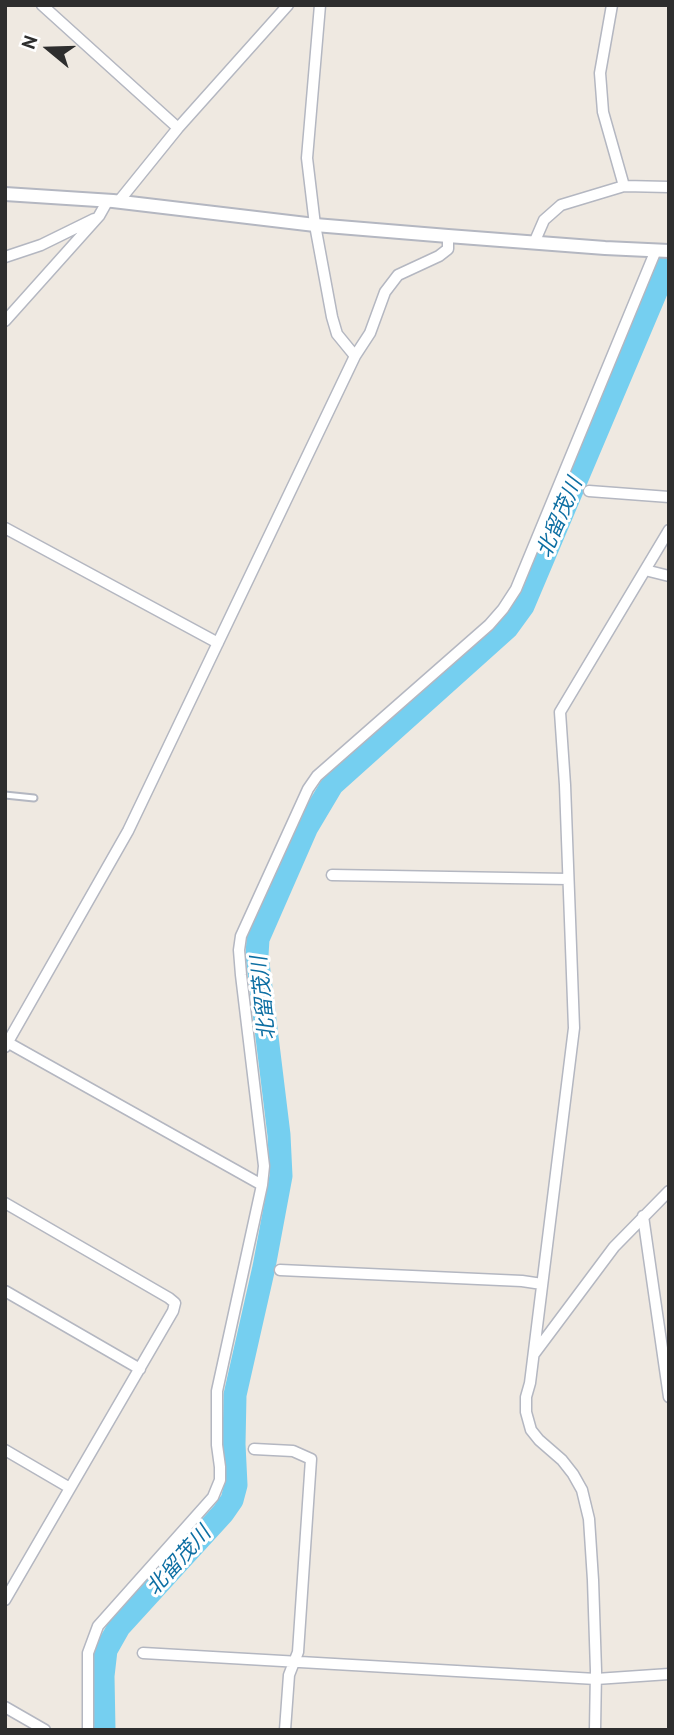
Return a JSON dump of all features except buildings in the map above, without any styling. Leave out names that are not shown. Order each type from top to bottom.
[{"type":"street","points":[[41,5],[178,128]]},
{"type":"street","points":[[5,321],[289,5]]},
{"type":"street","points":[[320,5],[307,158],[315,225],[332,317],[337,334],[355,356]]},
{"type":"street","points":[[612,5],[600,74],[603,112],[624,186]]},
{"type":"street","points":[[534,243],[544,220],[561,205],[624,186],[669,187]]},
{"type":"street","points":[[5,194],[114,201],[315,225],[534,243],[663,250],[516,589],[489,625],[317,776],[308,789],[241,936],[241,975],[264,1166],[217,1391],[220,1480],[213,1497],[98,1626],[88,1653],[88,1730]]},
{"type":"street","points":[[5,257],[41,246],[99,216]]},
{"type":"street","points":[[262,1185],[6,1044],[128,831],[355,356],[370,333],[385,292],[398,275],[448,249],[449,236]]},
{"type":"street","points":[[589,491],[669,497]]},
{"type":"street","points":[[5,528],[218,643]]},
{"type":"street","points":[[595,1730],[596,1679],[589,1519],[582,1490],[573,1474],[531,1430],[526,1412],[574,1028],[560,712],[669,530]]},
{"type":"street","points":[[645,570],[669,576]]},
{"type":"street","points":[[332,875],[568,879]]},
{"type":"street","points":[[532,1357],[614,1247],[669,1191]]},
{"type":"street","points":[[5,1203],[175,1303],[140,1369],[5,1600]]},
{"type":"street","points":[[643,1216],[669,1397]]},
{"type":"street","points":[[280,1270],[542,1284]]},
{"type":"street","points":[[5,1291],[140,1369]]},
{"type":"street","points":[[254,1449],[293,1451],[311,1459],[298,1652],[289,1675],[285,1730]]},
{"type":"street","points":[[5,1450],[70,1488]]},
{"type":"street","points":[[143,1653],[596,1679],[669,1674]]},
{"type":"street","points":[[5,1707],[45,1730]]},
{"type":"lane","points":[[5,795],[34,798]]},
{"type":"waterway","name":"北留茂川","points":[[104,1730],[103,1676],[106,1650],[119,1627],[223,1513],[232,1500],[236,1485],[235,1395],[281,1176],[279,1135],[257,955],[258,939],[307,827],[332,785],[507,628],[523,606],[669,261]]}]
